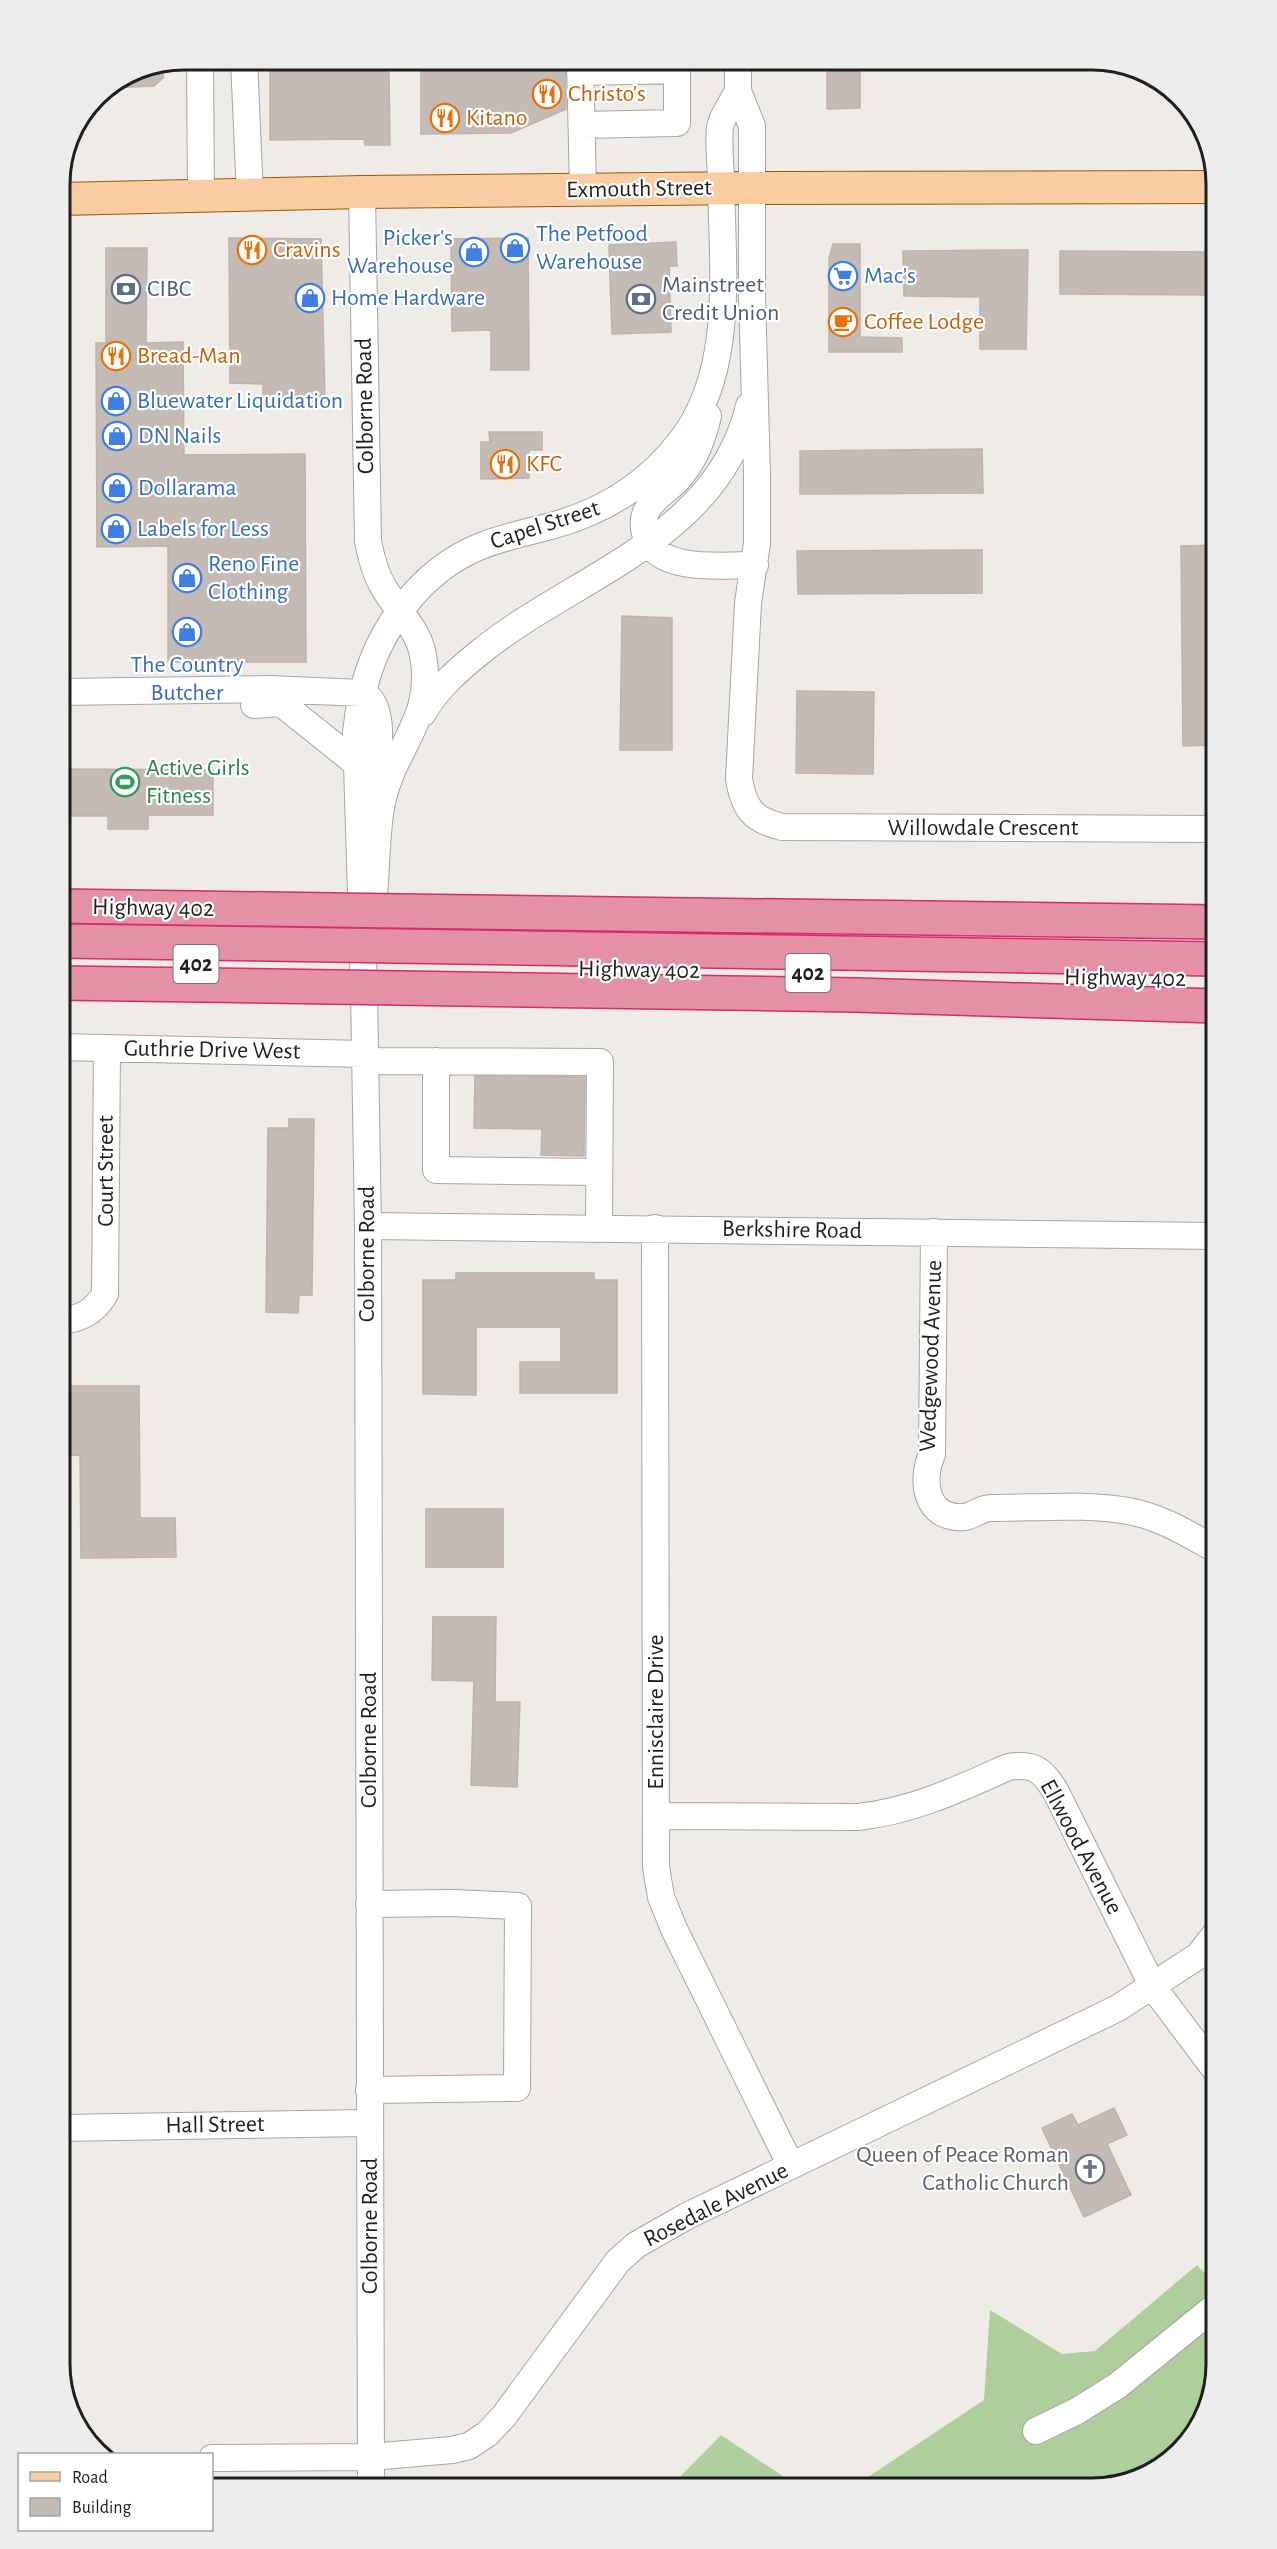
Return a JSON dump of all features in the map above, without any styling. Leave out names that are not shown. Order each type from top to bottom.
[{"type":"highway","name":"Highway 402","points":[[71,906],[1206,922]]},
{"type":"highway","points":[[71,942],[341,972]]},
{"type":"highway","points":[[399,967],[1206,959]]},
{"type":"highway","name":"Highway 402","points":[[71,962],[341,972],[399,967],[1206,979]]},
{"type":"highway","points":[[399,967],[844,995],[1206,1006]]},
{"type":"highway","points":[[71,983],[341,972]]},
{"type":"main road","name":"Exmouth Street","points":[[71,199],[362,192],[721,188],[1206,187]]},
{"type":"street","points":[[200,70],[201,196]]},
{"type":"street","points":[[244,70],[250,195]]},
{"type":"street","points":[[580,70],[583,190]]},
{"type":"street","points":[[582,125],[677,123],[677,71]]},
{"type":"street","name":"Capel Street","points":[[738,71],[738,91],[752,126],[753,385],[757,475],[755,565],[748,603],[739,779],[743,800],[753,812]]},
{"type":"street","name":"Capel Street","points":[[649,544],[643,518],[648,508],[687,469],[697,453],[709,413],[720,329],[722,290],[720,125],[738,91]]},
{"type":"street","name":"Colborne Road","points":[[341,972],[389,779],[415,727],[425,694],[423,656],[415,632],[380,581],[368,541],[362,192]]},
{"type":"street","name":"Capel Street","points":[[400,611],[426,581],[462,554],[500,539],[580,517],[605,507],[626,494],[666,460],[683,439],[704,399],[714,368]]},
{"type":"street","name":"Capel Street","points":[[415,727],[443,685],[492,643],[533,614],[623,562],[649,544],[702,495],[741,433],[753,385]]},
{"type":"street","points":[[368,541],[372,575],[385,611],[383,630],[374,660]]},
{"type":"street","points":[[649,544],[656,552],[669,560],[705,565],[755,565]]},
{"type":"street","name":"Colborne Road","points":[[371,2478],[368,1226],[364,1057],[341,972],[356,763],[356,732],[362,693],[374,660],[400,611]]},
{"type":"street","points":[[71,692],[269,689],[362,693],[372,699],[378,718],[376,785],[380,822]]},
{"type":"street","points":[[71,707],[138,704],[219,708],[281,703],[356,763]]},
{"type":"street","name":"Willowdale Crescent","points":[[753,812],[764,823],[782,827],[1206,829]]},
{"type":"street","name":"Guthrie Drive West","points":[[71,1047],[436,1061],[600,1062],[599,1172]]},
{"type":"street","name":"Court Street","points":[[70,1320],[83,1318],[99,1304],[105,1294],[107,1048]]},
{"type":"street","points":[[436,1061],[436,1170],[599,1172],[599,1227]]},
{"type":"street","name":"Berkshire Road","points":[[368,1226],[1206,1236]]},
{"type":"street","name":"Ennisclaire Drive","points":[[655,1228],[656,1867],[667,1912],[791,2166]]},
{"type":"street","name":"Wedgewood Avenue","points":[[934,1232],[932,1454],[925,1481],[930,1499],[935,1506],[944,1512],[962,1517],[970,1516],[982,1508],[1098,1509],[1134,1512],[1173,1527],[1206,1544]]},
{"type":"street","name":"Ellwood Avenue","points":[[657,1816],[878,1815],[925,1803],[1008,1767],[1031,1767],[1041,1771],[1056,1792],[1153,1987],[1206,2057]]},
{"type":"street","points":[[369,1904],[452,1903],[518,1906],[517,2088],[369,2090]]},
{"type":"street","name":"Rosedale Avenue","points":[[213,2458],[371,2457],[452,2450],[469,2446],[487,2434],[542,2366],[610,2271],[631,2249],[687,2216],[1119,2008],[1198,1956],[1206,1946]]},
{"type":"street","name":"Hall Street","points":[[70,2128],[369,2123]]},
{"type":"street","points":[[1036,2431],[1077,2411],[1117,2386],[1206,2314]]},
{"type":"green space","points":[[1197,2265],[1206,2274],[1206,2380],[1200,2401],[1195,2415],[1178,2440],[1150,2463],[1122,2475],[1108,2478],[867,2478],[984,2400],[990,2310],[1062,2354],[1095,2351]]},
{"type":"green space","points":[[721,2435],[786,2478],[679,2478]]},
{"type":"building","points":[[270,70],[389,71],[390,145],[365,145],[364,139],[270,140]]},
{"type":"building","points":[[421,70],[565,70],[566,109],[511,133],[421,134]]},
{"type":"building","points":[[827,71],[860,71],[860,108],[827,109]]},
{"type":"building","points":[[163,72],[163,78],[154,86],[125,87],[141,79]]},
{"type":"building","points":[[229,238],[321,239],[325,401],[263,401],[263,384],[230,383]]},
{"type":"building","points":[[528,238],[529,370],[491,370],[491,330],[452,331],[451,239]]},
{"type":"building","name":"Mainstreet Credit Union","points":[[676,242],[677,266],[669,266],[671,332],[612,334],[609,245]]},
{"type":"building","points":[[833,244],[860,244],[860,337],[902,338],[902,352],[829,352],[829,258]]},
{"type":"building","points":[[106,248],[147,248],[146,343],[183,342],[184,455],[305,454],[306,662],[168,662],[168,546],[97,547],[96,343],[106,343]]},
{"type":"building","points":[[1028,250],[1026,349],[980,349],[980,297],[904,296],[903,251]]},
{"type":"building","points":[[1060,251],[1206,252],[1206,295],[1060,294]]},
{"type":"building","name":"KFC","points":[[489,432],[542,432],[542,450],[529,450],[529,478],[481,479],[481,442],[490,442]]},
{"type":"building","points":[[982,449],[983,493],[800,494],[800,451]]},
{"type":"building","points":[[1206,545],[1206,745],[1183,746],[1181,546]]},
{"type":"building","points":[[982,550],[982,593],[798,594],[797,551]]},
{"type":"building","points":[[622,616],[672,618],[672,750],[620,750]]},
{"type":"building","points":[[797,691],[874,692],[873,774],[796,773]]},
{"type":"building","points":[[71,769],[213,770],[213,815],[148,815],[148,829],[108,829],[108,816],[71,816]]},
{"type":"building","points":[[475,1076],[585,1077],[584,1156],[541,1155],[542,1129],[474,1128]]},
{"type":"building","points":[[289,1119],[314,1119],[312,1295],[299,1295],[298,1313],[266,1312],[268,1128],[289,1128]]},
{"type":"building","points":[[456,1273],[594,1273],[594,1280],[617,1280],[617,1393],[520,1393],[520,1362],[561,1362],[561,1327],[476,1327],[476,1395],[423,1394],[423,1280],[456,1280]]},
{"type":"building","points":[[70,1386],[139,1386],[140,1518],[175,1518],[176,1557],[81,1558],[80,1455],[70,1455]]},
{"type":"building","points":[[426,1509],[503,1509],[503,1567],[426,1567]]},
{"type":"building","points":[[433,1617],[496,1617],[495,1702],[520,1702],[517,1787],[471,1785],[474,1681],[432,1680]]},
{"type":"building","name":"Queen of Peace Roman Catholic Church","points":[[1114,2108],[1127,2135],[1107,2144],[1131,2195],[1084,2217],[1042,2128],[1072,2114],[1078,2125]]},
{"type":"place","name":"Christo's","points":[[547,94]]},
{"type":"place","name":"Kitano","points":[[445,118]]},
{"type":"place","name":"The Petfood Warehouse","points":[[515,248]]},
{"type":"place","name":"Cravins","points":[[252,250]]},
{"type":"place","name":"Picker's Warehouse","points":[[474,252]]},
{"type":"place","name":"Mac's","points":[[843,276]]},
{"type":"place","name":"CIBC","points":[[126,289]]},
{"type":"place","name":"Home Hardware","points":[[310,298]]},
{"type":"place","name":"Mainstreet Credit Union","points":[[641,299]]},
{"type":"place","name":"Coffee Lodge","points":[[843,322]]},
{"type":"place","name":"Bread-Man","points":[[116,356]]},
{"type":"place","name":"Bluewater Liquidation","points":[[116,401]]},
{"type":"place","name":"DN Nails","points":[[117,436]]},
{"type":"place","name":"KFC","points":[[505,464]]},
{"type":"place","name":"Dollarama","points":[[117,488]]},
{"type":"place","name":"Labels for Less","points":[[116,529]]},
{"type":"place","name":"Reno Fine Clothing","points":[[187,578]]},
{"type":"place","name":"The Country Butcher","points":[[187,632]]},
{"type":"place","name":"Active Girls Fitness","points":[[125,782]]},
{"type":"place","name":"Queen of Peace Roman Catholic Church","points":[[1090,2169]]}]
